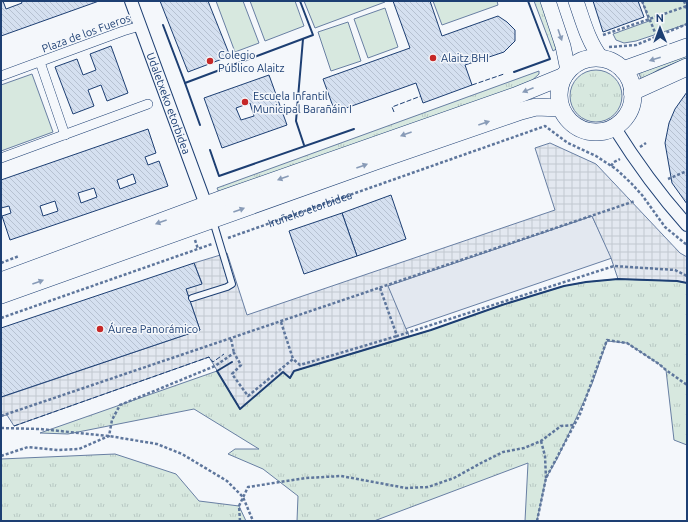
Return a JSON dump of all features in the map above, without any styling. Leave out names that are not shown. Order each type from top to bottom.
[{"type":"main road","points":[[623,70],[687,47]]},
{"type":"main road","points":[[601,58],[613,62],[623,70],[630,80],[632,103],[629,112],[622,121],[614,127],[602,132],[589,132],[577,127],[567,119],[561,108],[559,97],[560,86],[566,73],[578,63],[589,59],[601,58]]},
{"type":"main road","points":[[632,92],[687,67]]},
{"type":"main road","name":"Iruñeko etorbidea","points":[[1,295],[210,212],[515,96],[566,73]]},
{"type":"main road","name":"Iruñeko etorbidea","points":[[1,282],[521,110],[536,107],[561,108]]},
{"type":"street","name":"Udaletxeko etorbidea","points":[[131,1],[210,212]]},
{"type":"street","points":[[548,1],[564,46],[566,73]]},
{"type":"street","points":[[576,1],[588,38],[601,58]]},
{"type":"street","name":"Plaza de los Fueros","points":[[1,76],[140,26]]},
{"type":"street","name":"Plaza de los Fueros","points":[[40,62],[65,135]]},
{"type":"street","points":[[1,158],[148,104]]},
{"type":"street","points":[[614,127],[668,205],[687,225]]},
{"type":"lane","points":[[192,298],[232,284],[210,212]]},
{"type":"path","points":[[642,1],[659,43]]},
{"type":"path","points":[[601,36],[687,7],[684,1]]},
{"type":"path","name":"Iruñeko etorbidea","points":[[1,318],[545,126],[568,143],[596,156],[611,166],[631,183],[665,227],[687,245]]},
{"type":"path","points":[[668,180],[687,171]]},
{"type":"path","points":[[1,416],[635,201]]},
{"type":"path","points":[[281,322],[293,359],[300,365],[397,336],[614,266],[675,270],[687,276]]},
{"type":"path","points":[[380,288],[397,336]]},
{"type":"path","points":[[231,339],[234,353],[241,365],[232,374],[248,396],[293,359]]},
{"type":"path","points":[[546,478],[574,425],[592,384],[607,340],[627,343],[687,385]]},
{"type":"path","points":[[109,436],[112,420],[120,405],[215,366],[234,353]]},
{"type":"path","points":[[240,521],[239,506],[248,487],[313,477],[341,476],[406,488],[428,487],[454,478],[481,462],[503,452],[524,448],[541,441],[562,426],[574,425]]},
{"type":"path","points":[[1,428],[40,429],[109,436],[157,444],[182,454],[227,481],[243,497],[253,521]]},
{"type":"path","points":[[1,456],[28,447],[58,450],[79,449],[109,436]]},
{"type":"path","points":[[537,521],[546,478],[545,456],[541,441]]},
{"type":"green space","points":[[216,1],[243,1],[259,43],[235,52]]},
{"type":"green space","points":[[250,1],[295,1],[304,26],[265,41]]},
{"type":"green space","points":[[304,1],[385,1],[385,2],[315,28]]},
{"type":"green space","points":[[433,1],[497,1],[498,5],[442,25]]},
{"type":"green space","points":[[534,1],[541,1],[558,48],[553,51]]},
{"type":"green space","points":[[642,1],[687,1],[687,24],[636,41],[624,43],[616,40],[613,34],[649,21]]},
{"type":"green space","points":[[385,8],[398,47],[368,58],[354,19]]},
{"type":"green space","points":[[348,22],[361,61],[331,71],[318,32]]},
{"type":"green space","points":[[687,55],[687,58],[658,70],[642,80],[638,72]]},
{"type":"green space","points":[[591,70],[601,70],[615,77],[622,91],[622,101],[615,115],[601,122],[591,122],[581,118],[574,111],[570,101],[570,91],[574,81],[581,74]]},
{"type":"green space","points":[[539,71],[539,74],[515,96],[222,199],[217,188]]},
{"type":"green space","points":[[32,74],[53,132],[1,151],[1,85]]},
{"type":"green space","points":[[618,279],[677,281],[687,283],[687,445],[674,440],[666,370],[627,343],[607,341],[592,384],[557,459],[546,478],[537,521],[525,521],[528,463],[374,521],[297,521],[298,496],[263,469],[228,454],[235,449],[259,449],[194,409],[68,434],[40,433],[217,371],[240,409],[283,372],[290,377],[294,371],[431,330],[502,305],[564,286]]},
{"type":"green space","points":[[115,454],[176,474],[199,501],[239,506],[246,521],[1,521],[1,459]]},
{"type":"shaded area","points":[[550,143],[596,164],[680,253],[687,257],[687,283],[677,281],[618,279],[611,258],[592,216],[388,286],[409,336],[294,371],[290,378],[283,372],[240,409],[209,357],[14,426],[7,415],[1,416],[1,396],[2,397],[200,330],[186,289],[202,283],[194,263],[227,253],[247,315],[555,210],[535,148]]},
{"type":"shaded area","points":[[592,216],[612,258],[405,329],[387,286]]},
{"type":"building","points":[[1,1],[3,1],[6,9],[22,3],[21,1],[99,1],[1,36]]},
{"type":"building","points":[[160,1],[208,1],[230,56],[188,72]]},
{"type":"building","name":"Alaitz BHI","points":[[393,1],[430,1],[442,36],[498,16],[515,30],[515,41],[504,52],[465,65],[472,85],[423,103],[416,83],[335,112],[323,79],[410,48]]},
{"type":"building","points":[[593,1],[638,1],[644,17],[603,32]]},
{"type":"building","points":[[111,46],[128,93],[107,101],[101,85],[88,90],[94,106],[73,114],[55,67],[77,59],[83,75],[96,70],[90,54]]},
{"type":"building","points":[[269,75],[287,125],[222,148],[204,98]],"holes":[[[250,103],[254,116],[241,120],[236,108]]]},
{"type":"building","points":[[687,92],[687,204],[672,183],[665,143],[669,123],[675,109]]},
{"type":"building","points":[[148,129],[156,153],[145,157],[148,165],[159,161],[168,186],[10,240],[2,216],[11,213],[9,206],[1,208],[1,180]],"holes":[[[133,174],[136,183],[120,189],[117,180]],[[94,188],[97,197],[81,203],[78,193]],[[55,201],[58,211],[43,216],[40,206]]]},
{"type":"building","points":[[391,195],[406,239],[357,256],[342,213]]},
{"type":"building","points":[[342,213],[357,256],[304,274],[289,231]]},
{"type":"building","name":"Áurea Panorámico","points":[[194,263],[202,284],[186,289],[200,330],[1,397],[1,328]]},
{"type":"fence","points":[[472,85],[504,74]]},
{"type":"fence","points":[[394,112],[392,107],[421,96]]},
{"type":"fence","points":[[14,426],[209,357],[213,362],[224,354]]},
{"type":"wall","points":[[200,125],[185,83],[313,35],[300,1]]},
{"type":"wall","points":[[514,72],[550,59],[528,1]]},
{"type":"wall","points":[[163,25],[185,83]]},
{"type":"wall","points":[[303,39],[296,121],[304,145]]},
{"type":"wall","points":[[210,150],[219,176],[354,129]]},
{"type":"wall","points":[[232,362],[217,371],[240,409],[283,372],[290,378],[294,371],[431,330],[502,305],[564,286],[618,279],[677,281],[687,283]]},
{"type":"place","name":"Alaitz BHI","points":[[433,58]]},
{"type":"place","name":"Colegio Público Alaitz","points":[[210,61]]},
{"type":"place","name":"Escuela Infantil Municipal Barañáin I","points":[[245,102]]},
{"type":"place","name":"Áurea Panorámico","points":[[100,329]]}]
